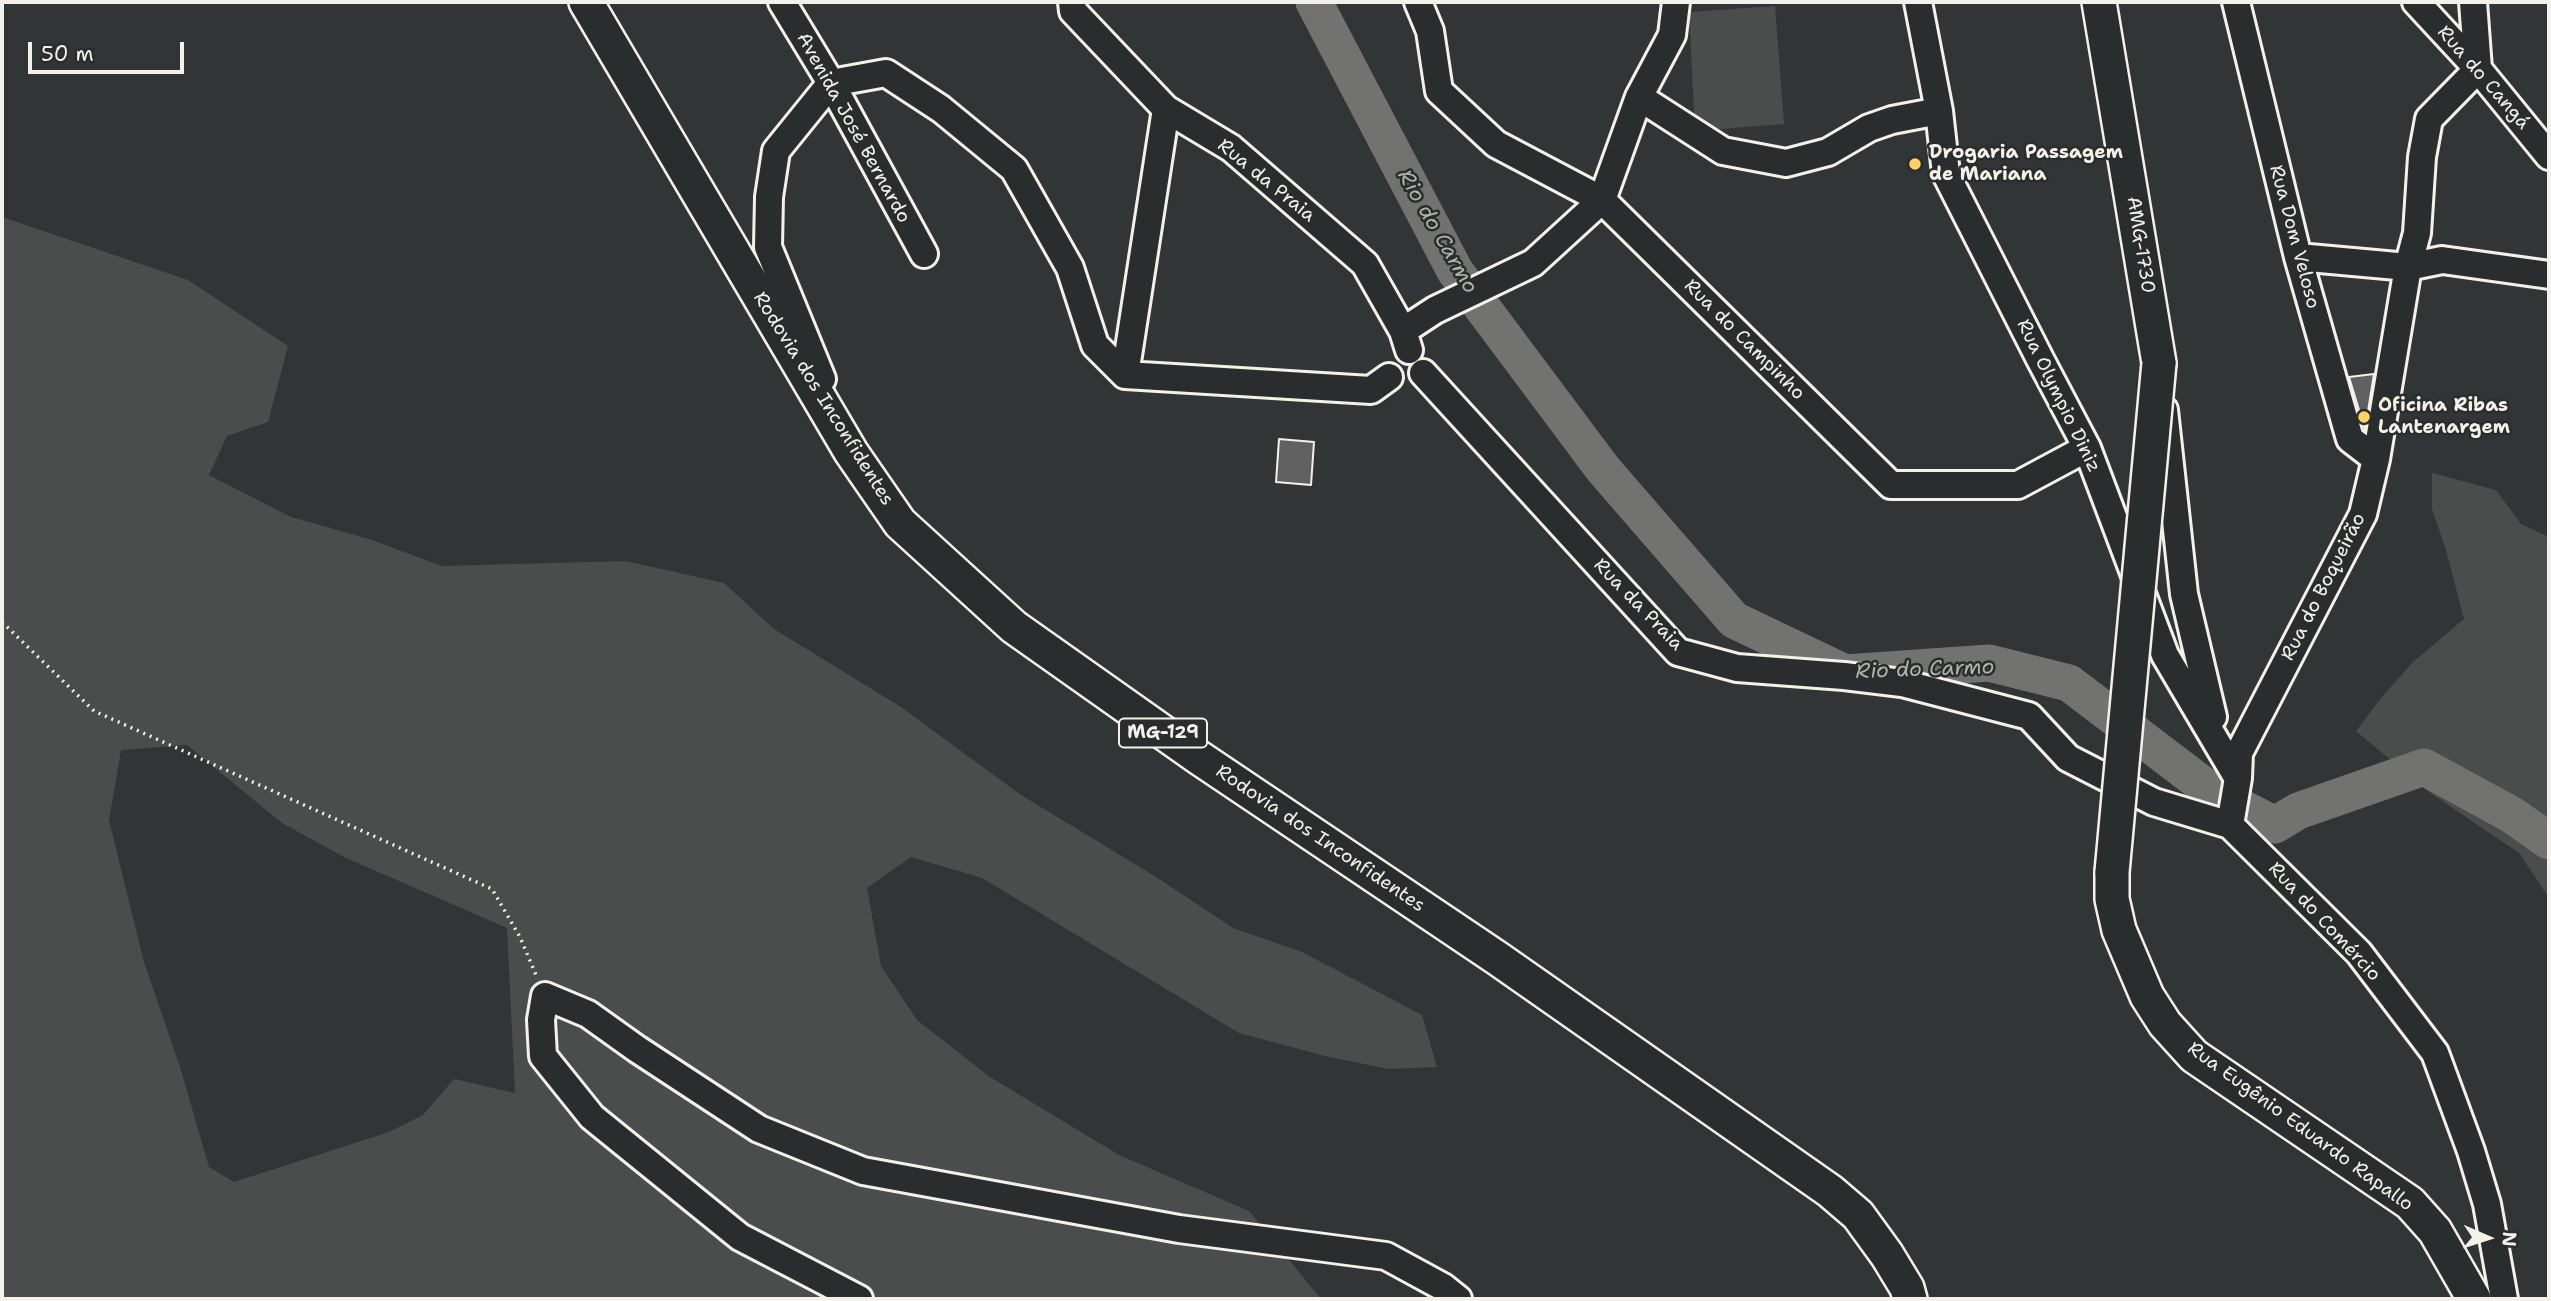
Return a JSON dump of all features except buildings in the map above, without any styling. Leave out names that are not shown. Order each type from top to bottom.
[{"type":"main road","name":"Rodovia dos Inconfidentes","points":[[586,2],[851,452],[900,523],[1014,627],[1198,757],[1497,958],[1830,1191],[1858,1215],[1887,1255],[1907,1288],[1910,1299]]},
{"type":"main road","name":"AMG-1730","points":[[2099,2],[2160,363],[2112,872]]},
{"type":"main road","name":"Rua Eugênio Eduardo Rapallo","points":[[2112,872],[2112,899],[2119,930],[2147,996],[2165,1024],[2194,1056],[2410,1203],[2435,1231],[2474,1299]]},
{"type":"street","name":"Avenida José Bernardo","points":[[782,2],[831,83],[923,254]]},
{"type":"street","name":"Rua da Praia","points":[[1072,2],[1073,11],[1166,109],[1231,148],[1365,264],[1406,340]]},
{"type":"street","name":"Rua do Campinho","points":[[1418,2],[1430,31],[1439,91],[1496,144],[1602,200],[1891,485],[2018,485],[2087,448]]},
{"type":"street","points":[[1406,340],[1422,361],[1423,373],[1416,382],[1405,386],[1393,382],[1390,377],[1387,365],[1389,359],[1406,340],[1435,310],[1532,262],[1602,200],[1639,97],[1672,35],[1676,2]]},
{"type":"street","name":"Rua Olympio Diniz","points":[[1918,2],[1939,111],[1946,174],[2087,448],[2165,655],[2238,778]]},
{"type":"street","name":"Rua Dom Veloso","points":[[2236,2],[2298,257],[2350,439],[2376,459]]},
{"type":"street","name":"Rua do Cangá","points":[[2416,2],[2478,69],[2549,156]]},
{"type":"street","points":[[2473,2],[2478,69]]},
{"type":"street","name":"Rua do Boqueirão","points":[[2230,825],[2238,778],[2238,753],[2363,514],[2376,459],[2408,267],[2417,233],[2422,157],[2429,119],[2478,69]]},
{"type":"street","points":[[851,452],[768,247],[769,197],[776,151],[831,83],[886,73],[942,110],[1014,169],[1070,268],[1094,345],[1125,375],[1371,390],[1390,377]]},
{"type":"street","points":[[1639,97],[1723,151],[1786,163],[1828,152],[1869,128],[1892,120],[1939,111]]},
{"type":"street","points":[[1125,375],[1166,109]]},
{"type":"street","points":[[2298,257],[2408,267],[2442,260],[2549,275]]},
{"type":"street","points":[[2160,363],[2184,594],[2219,742]]},
{"type":"street","name":"Rua da Praia","points":[[1423,373],[1678,652],[1737,668],[1902,683],[2029,716],[2068,758],[2154,802],[2230,825]]},
{"type":"street","name":"Rua do Comércio","points":[[2230,825],[2359,953],[2435,1053],[2471,1151],[2487,1204],[2504,1299]]},
{"type":"street","points":[[859,1299],[740,1237],[592,1117],[543,1056],[541,1020],[545,996],[588,1014],[759,1129],[863,1171],[1179,1229],[1386,1256],[1443,1287],[1458,1299]]},
{"type":"path","points":[[2,622],[94,711],[492,889],[520,937],[545,996]]},
{"type":"shaded area","points":[[1775,6],[1784,124],[1695,131],[1689,12]]},
{"type":"shaded area","points":[[2,217],[188,280],[288,346],[268,422],[227,436],[209,475],[291,517],[369,539],[442,566],[626,561],[724,583],[774,629],[901,707],[1021,795],[1153,875],[1233,928],[1302,952],[1422,1015],[1437,1067],[1388,1069],[1325,1056],[1239,1033],[982,878],[911,857],[867,888],[881,966],[917,1020],[990,1077],[1119,1155],[1249,1211],[1321,1299],[2,1299]],"holes":[[[187,745],[282,823],[346,858],[507,928],[515,1093],[454,1079],[423,1115],[389,1132],[234,1182],[209,1167],[180,1067],[144,962],[109,820],[121,750]]]},
{"type":"shaded area","points":[[2432,473],[2496,490],[2521,524],[2549,537],[2549,898],[2519,853],[2429,792],[2356,731],[2413,662],[2464,619],[2432,509]]},
{"type":"waterway","name":"Rio do Carmo","points":[[1314,2],[1455,271],[1603,469],[1734,620],[1845,673],[1989,663],[2069,683],[2215,794],[2275,825],[2298,811],[2424,767],[2512,815],[2549,841]]},
{"type":"place","name":"Drogaria Passagem de Mariana","points":[[1915,164]]},
{"type":"place","name":"Oficina Ribas Lantenargem","points":[[2364,417]]}]
